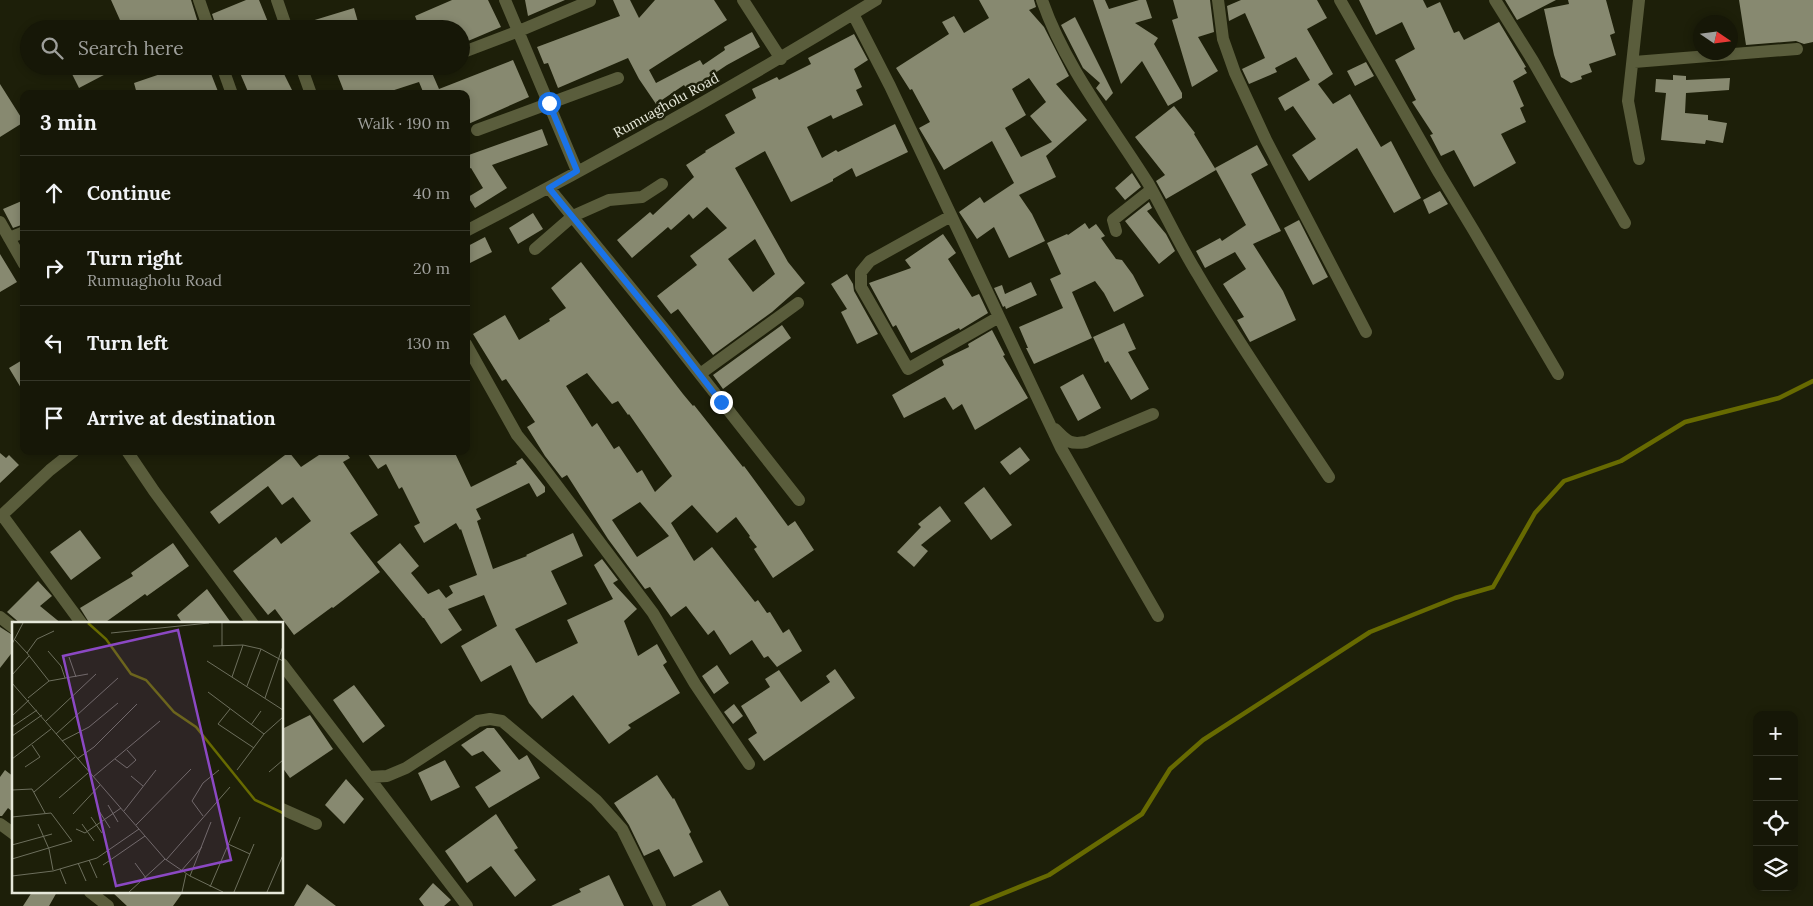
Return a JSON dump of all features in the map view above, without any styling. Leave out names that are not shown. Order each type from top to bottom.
[{"type":"street","points":[[200,0],[206,20]]},
{"type":"street","points":[[277,0],[284,20]]},
{"type":"street","points":[[505,0],[577,171]]},
{"type":"street","points":[[743,0],[781,59]]},
{"type":"street","name":"Rumuagholu Road","points":[[470,229],[549,188],[781,59],[876,0]]},
{"type":"street","points":[[1042,0],[1049,20],[1077,74],[1151,190],[1196,272],[1329,477]]},
{"type":"street","points":[[1218,0],[1223,39],[1235,73],[1266,140],[1366,332]]},
{"type":"street","points":[[1340,0],[1439,173],[1558,374]]},
{"type":"street","points":[[1496,0],[1534,61],[1625,223]]},
{"type":"street","points":[[1639,0],[1634,62],[1628,101],[1640,159]]},
{"type":"street","points":[[470,50],[590,1]]},
{"type":"street","points":[[853,14],[890,86],[1061,448],[1158,616]]},
{"type":"street","points":[[1634,62],[1797,49]]},
{"type":"street","points":[[225,75],[231,90]]},
{"type":"street","points":[[304,75],[310,90]]},
{"type":"street","points":[[477,130],[618,78]]},
{"type":"street","points":[[535,249],[573,216],[609,200],[642,197],[662,184]]},
{"type":"street","points":[[549,188],[700,374],[799,500]]},
{"type":"street","points":[[1116,231],[1113,220],[1151,190]]},
{"type":"street","points":[[951,216],[870,261],[861,272],[861,287],[908,369],[999,317]]},
{"type":"street","points":[[0,222],[20,257]]},
{"type":"street","points":[[9,238],[20,234]]},
{"type":"street","points":[[700,374],[798,303]]},
{"type":"street","points":[[470,351],[516,435],[570,502],[653,613],[695,684],[749,764]]},
{"type":"street","points":[[1050,424],[1069,443],[1075,444],[1086,442],[1153,414]]},
{"type":"street","points":[[69,455],[1,516],[80,622]]},
{"type":"street","points":[[130,455],[154,491],[252,622]]},
{"type":"street","points":[[0,617],[12,626]]},
{"type":"street","points":[[284,667],[467,906]]},
{"type":"street","points":[[369,777],[387,776],[406,768],[478,721],[490,719],[502,721],[596,800],[622,829],[660,906]]},
{"type":"street","points":[[284,810],[316,824]]},
{"type":"street","points":[[0,824],[12,833]]},
{"type":"street","points":[[93,894],[108,906]]},
{"type":"building","points":[[111,0],[191,0],[197,20],[120,20]]},
{"type":"building","points":[[246,0],[259,0],[267,20],[214,20],[212,14]]},
{"type":"building","points":[[452,0],[488,0],[501,27],[470,40],[470,20],[417,20],[415,16]]},
{"type":"building","points":[[525,0],[565,0],[528,16]]},
{"type":"building","points":[[613,0],[630,0],[639,18],[655,0],[714,0],[727,20],[649,70],[656,83],[700,60],[703,65],[725,50],[724,47],[752,32],[760,47],[727,65],[688,91],[684,85],[656,104],[639,79],[628,58],[558,88],[548,63],[544,64],[537,47],[620,16]]},
{"type":"building","points":[[979,0],[1034,0],[1036,7],[1029,10],[1044,27],[1069,76],[1056,84],[1087,120],[1046,156],[1056,177],[1019,195],[1032,214],[1045,241],[1009,258],[994,227],[977,239],[959,212],[980,197],[984,203],[1014,183],[992,141],[944,170],[919,128],[930,122],[912,89],[910,90],[896,68],[949,34],[942,22],[954,16],[964,33],[989,18]],"holes":[[[1029,78],[1046,102],[1030,116],[1052,142],[1021,157],[1005,128],[1026,115],[1012,89]]]},
{"type":"building","points":[[1093,0],[1105,0],[1109,9],[1139,0],[1146,0],[1152,18],[1135,23],[1158,38],[1154,44],[1182,93],[1182,98],[1168,106],[1142,61],[1121,84]]},
{"type":"building","points":[[1173,0],[1210,0],[1214,32],[1198,37],[1218,71],[1192,87],[1172,20],[1178,18]]},
{"type":"building","points":[[1241,0],[1317,0],[1327,18],[1307,29],[1333,74],[1318,84],[1333,104],[1350,94],[1381,147],[1391,141],[1421,198],[1394,213],[1357,148],[1309,181],[1292,155],[1316,139],[1293,106],[1285,111],[1278,98],[1310,80],[1296,57],[1275,68],[1277,72],[1249,84],[1242,69],[1265,58],[1245,13],[1229,21],[1227,6]]},
{"type":"building","points":[[1359,0],[1423,0],[1427,8],[1440,2],[1454,33],[1459,31],[1464,40],[1499,22],[1526,67],[1524,68],[1527,73],[1513,81],[1524,106],[1520,108],[1526,122],[1501,134],[1516,163],[1474,187],[1454,150],[1441,156],[1430,135],[1433,134],[1412,102],[1416,100],[1395,60],[1415,49],[1402,22],[1376,35]]},
{"type":"building","points":[[1505,0],[1556,0],[1517,20]]},
{"type":"building","points":[[1568,0],[1606,0],[1615,33],[1610,35],[1616,55],[1589,64],[1592,72],[1581,76],[1582,79],[1571,83],[1561,77],[1544,9],[1569,4]]},
{"type":"building","points":[[1739,0],[1813,0],[1813,42],[1804,44],[1796,41],[1746,45]]},
{"type":"building","points":[[354,8],[357,20],[315,20]]},
{"type":"building","points":[[1075,17],[1113,93],[1106,101],[1096,88],[1100,83],[1083,68],[1061,25]]},
{"type":"building","points":[[854,34],[868,60],[854,69],[862,87],[856,90],[863,105],[833,119],[831,115],[807,127],[822,158],[895,124],[908,152],[856,177],[852,168],[833,179],[833,181],[791,202],[765,151],[735,168],[788,262],[805,283],[772,312],[713,355],[678,309],[671,314],[657,296],[697,265],[690,256],[727,228],[707,207],[693,219],[689,214],[671,230],[668,227],[632,258],[617,240],[650,212],[653,215],[694,177],[686,165],[735,133],[725,115],[756,98],[752,89],[777,77],[779,80],[811,64],[808,58]],"holes":[[[755,239],[775,274],[753,292],[728,259]]]},
{"type":"building","points":[[513,60],[529,97],[470,123],[470,90],[422,90],[419,82],[394,90],[343,90],[338,75],[433,75],[439,89]]},
{"type":"building","points":[[1366,62],[1374,76],[1355,86],[1347,71]]},
{"type":"building","points":[[72,75],[104,75],[79,88]]},
{"type":"building","points":[[157,75],[212,75],[217,90],[136,90],[134,83]]},
{"type":"building","points":[[241,75],[284,75],[292,90],[247,90]]},
{"type":"building","points":[[1673,75],[1686,76],[1686,80],[1730,78],[1729,90],[1686,93],[1685,113],[1708,115],[1708,120],[1727,123],[1723,143],[1706,140],[1705,144],[1661,140],[1666,93],[1655,92],[1656,79],[1673,80]]},
{"type":"building","points":[[0,84],[20,116],[20,124],[0,137]]},
{"type":"building","points":[[1174,106],[1195,133],[1216,170],[1166,199],[1156,181],[1165,175],[1135,137]]},
{"type":"building","points":[[542,129],[548,145],[492,165],[507,188],[475,208],[470,200],[470,196],[483,188],[470,168],[470,155]]},
{"type":"building","points":[[1257,145],[1268,165],[1251,174],[1281,231],[1253,244],[1283,291],[1296,320],[1250,342],[1237,320],[1244,317],[1223,284],[1246,269],[1235,252],[1205,268],[1196,251],[1220,238],[1222,241],[1246,225],[1215,168]]},
{"type":"building","points":[[1132,173],[1141,187],[1125,200],[1115,188]]},
{"type":"building","points":[[1440,191],[1448,204],[1429,214],[1423,200]]},
{"type":"building","points":[[20,202],[20,225],[13,228],[3,209]]},
{"type":"building","points":[[1149,202],[1152,208],[1147,211],[1166,234],[1175,251],[1159,264],[1125,221]]},
{"type":"building","points":[[533,213],[543,229],[518,244],[509,228]]},
{"type":"building","points":[[1299,220],[1328,277],[1313,285],[1284,228]]},
{"type":"building","points":[[1085,223],[1089,229],[1096,224],[1105,236],[1101,238],[1116,259],[1122,260],[1133,275],[1144,296],[1114,312],[1095,281],[1072,292],[1092,338],[1034,364],[1019,327],[1063,308],[1050,279],[1061,274],[1047,243],[1068,235]]},
{"type":"building","points":[[943,234],[956,253],[948,259],[972,297],[979,294],[988,313],[960,330],[959,328],[911,353],[896,325],[893,327],[869,283],[911,268],[905,260]]},
{"type":"building","points":[[485,237],[492,252],[470,263],[470,245]]},
{"type":"building","points":[[0,254],[17,282],[0,292]]},
{"type":"building","points":[[581,262],[683,394],[744,466],[788,526],[795,521],[814,550],[773,578],[754,549],[757,547],[736,517],[717,533],[692,505],[671,523],[694,561],[712,547],[755,602],[758,600],[767,613],[770,612],[783,633],[789,629],[802,651],[777,667],[768,656],[764,658],[752,640],[730,655],[714,630],[708,635],[686,606],[671,617],[650,587],[645,589],[608,539],[567,475],[562,478],[545,456],[527,427],[535,422],[506,379],[502,381],[473,334],[505,315],[519,340],[550,321],[549,319],[566,308],[551,288]],"holes":[[[587,373],[612,404],[618,401],[629,414],[672,476],[655,492],[642,470],[637,473],[619,446],[614,449],[597,423],[592,427],[566,386]],[[640,502],[669,536],[637,557],[612,520]]]},
{"type":"building","points":[[847,274],[853,284],[854,291],[878,334],[857,344],[841,312],[847,309],[831,284]]},
{"type":"building","points":[[1031,282],[1037,295],[1006,309],[1005,306],[1003,307],[994,288],[1002,285],[1005,294]]},
{"type":"building","points":[[1124,323],[1136,349],[1128,352],[1149,389],[1131,400],[1108,361],[1105,363],[1093,337]]},
{"type":"building","points":[[782,325],[791,338],[723,389],[713,375]]},
{"type":"building","points":[[992,330],[1005,355],[1003,356],[1028,398],[975,430],[962,404],[953,410],[945,397],[904,418],[892,395],[944,365],[942,360],[969,347],[968,344]]},
{"type":"building","points":[[20,361],[20,386],[9,368]]},
{"type":"building","points":[[1083,374],[1101,408],[1078,421],[1060,387]]},
{"type":"building","points":[[1020,447],[1030,460],[1010,475],[1000,462]]},
{"type":"building","points":[[0,453],[6,458],[9,455],[19,465],[0,483]]},
{"type":"building","points":[[285,455],[291,455],[301,467],[319,455],[348,455],[350,458],[343,462],[378,515],[350,533],[380,572],[294,635],[275,609],[268,615],[233,571],[276,537],[281,544],[311,521],[293,497],[282,505],[268,486],[219,524],[210,512]]},
{"type":"building","points":[[369,455],[456,455],[471,487],[517,464],[516,462],[522,458],[545,487],[545,492],[537,497],[529,483],[476,509],[481,519],[477,521],[493,569],[527,556],[573,533],[583,556],[551,571],[567,604],[515,629],[536,663],[578,643],[567,620],[613,599],[594,565],[602,559],[618,580],[613,583],[637,609],[624,621],[638,656],[657,644],[667,662],[663,665],[680,693],[628,725],[631,728],[609,744],[573,695],[542,719],[529,703],[511,665],[481,682],[461,646],[497,626],[484,595],[448,609],[462,630],[441,644],[424,618],[377,562],[400,543],[419,566],[411,573],[428,594],[439,589],[446,598],[453,593],[449,586],[477,575],[461,529],[456,523],[424,543],[414,526],[420,523],[402,487],[399,489],[386,464],[378,469]]},
{"type":"building","points":[[984,487],[1012,525],[991,540],[964,503]]},
{"type":"building","points":[[940,506],[951,521],[921,545],[928,551],[914,567],[897,552],[921,527],[918,524]]},
{"type":"building","points":[[80,530],[101,558],[71,580],[50,552]]},
{"type":"building","points":[[173,543],[189,566],[106,622],[89,622],[80,608],[133,576],[131,573]]},
{"type":"building","points":[[38,581],[52,596],[40,606],[60,622],[19,622],[7,612]]},
{"type":"building","points":[[207,589],[231,622],[182,622],[177,615]]},
{"type":"building","points":[[0,627],[12,635],[12,653],[0,668]]},
{"type":"building","points":[[717,665],[729,683],[714,694],[702,676]]},
{"type":"building","points":[[835,669],[855,698],[764,761],[748,739],[757,733],[741,706],[770,687],[765,679],[779,670],[801,702],[830,682],[826,676]]},
{"type":"building","points":[[354,685],[385,726],[363,743],[333,700]]},
{"type":"building","points":[[734,704],[743,716],[733,724],[724,712]]},
{"type":"building","points":[[310,715],[333,749],[290,778],[284,770],[284,728]]},
{"type":"building","points":[[487,728],[494,728],[519,760],[527,755],[540,778],[489,808],[475,787],[501,771],[483,751],[472,756],[461,745]]},
{"type":"building","points":[[445,760],[460,787],[431,801],[418,773]]},
{"type":"building","points":[[5,770],[12,775],[12,811],[8,808],[2,816],[0,816],[0,777]]},
{"type":"building","points":[[657,775],[674,798],[703,862],[674,877],[659,849],[644,856],[629,825],[614,803]]},
{"type":"building","points":[[346,779],[364,799],[344,824],[325,805]]},
{"type":"building","points":[[496,814],[518,848],[514,850],[536,880],[515,897],[491,866],[467,883],[445,851]]},
{"type":"building","points":[[609,875],[624,906],[551,906],[581,892],[579,889]]},
{"type":"building","points":[[433,883],[451,900],[444,906],[424,906],[419,899]]},
{"type":"building","points":[[307,884],[336,906],[294,906]]},
{"type":"building","points":[[720,890],[729,906],[691,906]]},
{"type":"building","points":[[31,894],[56,894],[49,906],[23,906]]},
{"type":"building","points":[[114,894],[182,894],[173,906],[127,906]]},
{"type":"waterway","points":[[972,906],[1049,875],[1142,814],[1170,769],[1203,740],[1370,632],[1455,598],[1493,587],[1535,513],[1564,481],[1621,461],[1685,422],[1779,398],[1813,381]]},
{"type":"route","points":[[549,103],[577,171],[549,188],[595,242],[721,402]]}]
